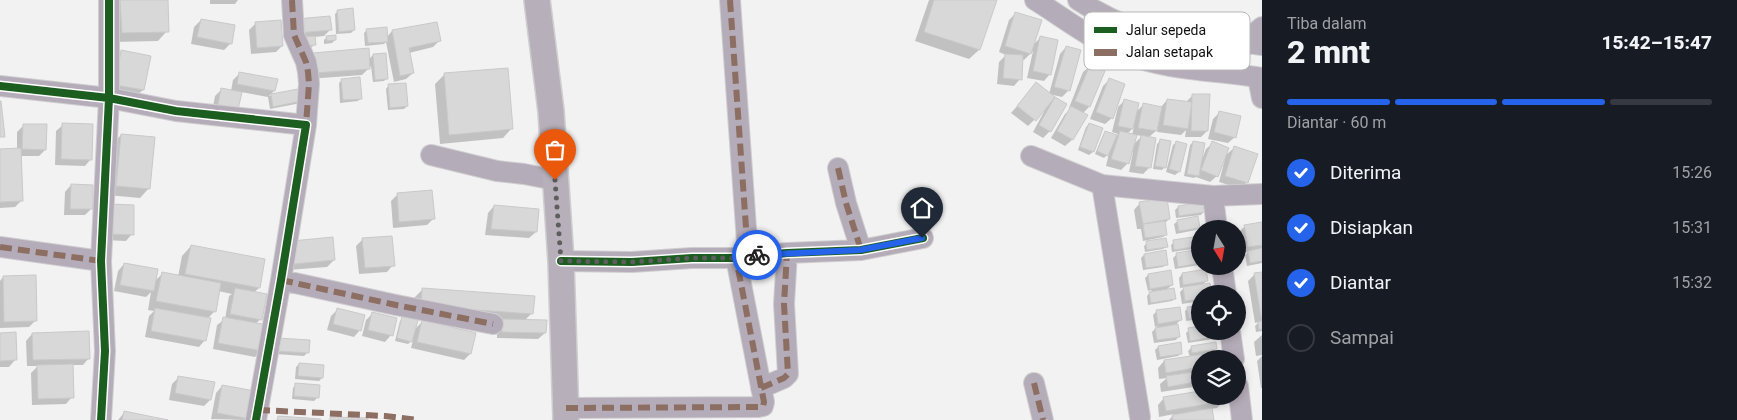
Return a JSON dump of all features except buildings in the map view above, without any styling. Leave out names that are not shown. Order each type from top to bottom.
[{"type":"main road","points":[[537,0],[551,111],[561,261],[566,414]]},
{"type":"street","points":[[101,420],[105,351],[101,261],[109,98],[109,0]]},
{"type":"street","points":[[256,420],[306,125],[308,72],[306,62],[294,35],[292,0]]},
{"type":"street","points":[[566,414],[763,406],[764,402],[742,257],[730,0]]},
{"type":"street","points":[[1035,0],[1084,31]]},
{"type":"street","points":[[1069,22],[1079,1],[1098,12]]},
{"type":"street","points":[[1253,44],[1262,26]]},
{"type":"street","points":[[1196,70],[1260,78],[1262,98]]},
{"type":"street","points":[[0,86],[109,98],[176,111],[306,125]]},
{"type":"street","points":[[431,155],[497,171],[555,180]]},
{"type":"street","points":[[1031,156],[1102,185],[1213,196],[1262,194]]},
{"type":"street","points":[[838,168],[860,250]]},
{"type":"street","points":[[1102,185],[1140,417]]},
{"type":"street","points":[[1213,196],[1216,220]]},
{"type":"street","points":[[561,261],[632,262],[860,250],[922,238]]},
{"type":"street","points":[[0,247],[101,261]]},
{"type":"street","points":[[761,388],[784,378],[788,374],[784,304],[786,253]]},
{"type":"street","points":[[281,280],[396,306],[493,324]]},
{"type":"street","points":[[1034,383],[1043,420]]},
{"type":"street","points":[[1240,405],[1242,420]]},
{"type":"marked path","points":[[292,0],[294,35],[306,62],[308,72],[306,125]]},
{"type":"marked path","points":[[730,0],[748,256]]},
{"type":"marked path","points":[[838,168],[846,203],[861,250]]},
{"type":"marked path","points":[[0,247],[101,261]]},
{"type":"marked path","points":[[761,388],[784,378],[788,374],[784,304],[787,253]]},
{"type":"marked path","points":[[566,408],[763,406],[764,402],[736,258]]},
{"type":"marked path","points":[[281,280],[493,324]]},
{"type":"marked path","points":[[1034,383],[1043,420]]},
{"type":"marked path","points":[[258,410],[385,416],[419,420]]},
{"type":"cycle path","points":[[101,420],[105,351],[101,261],[109,98],[109,0]]},
{"type":"cycle path","points":[[0,86],[109,98],[176,111],[306,125],[256,420]]},
{"type":"cycle path","points":[[561,261],[632,262],[692,258],[736,258],[787,253],[861,250],[923,238]]},
{"type":"way so far","points":[[555,180],[561,261],[597,260],[632,262],[692,258],[736,258],[757,255]]},
{"type":"route","points":[[757,255],[860,250],[922,238]]}]
